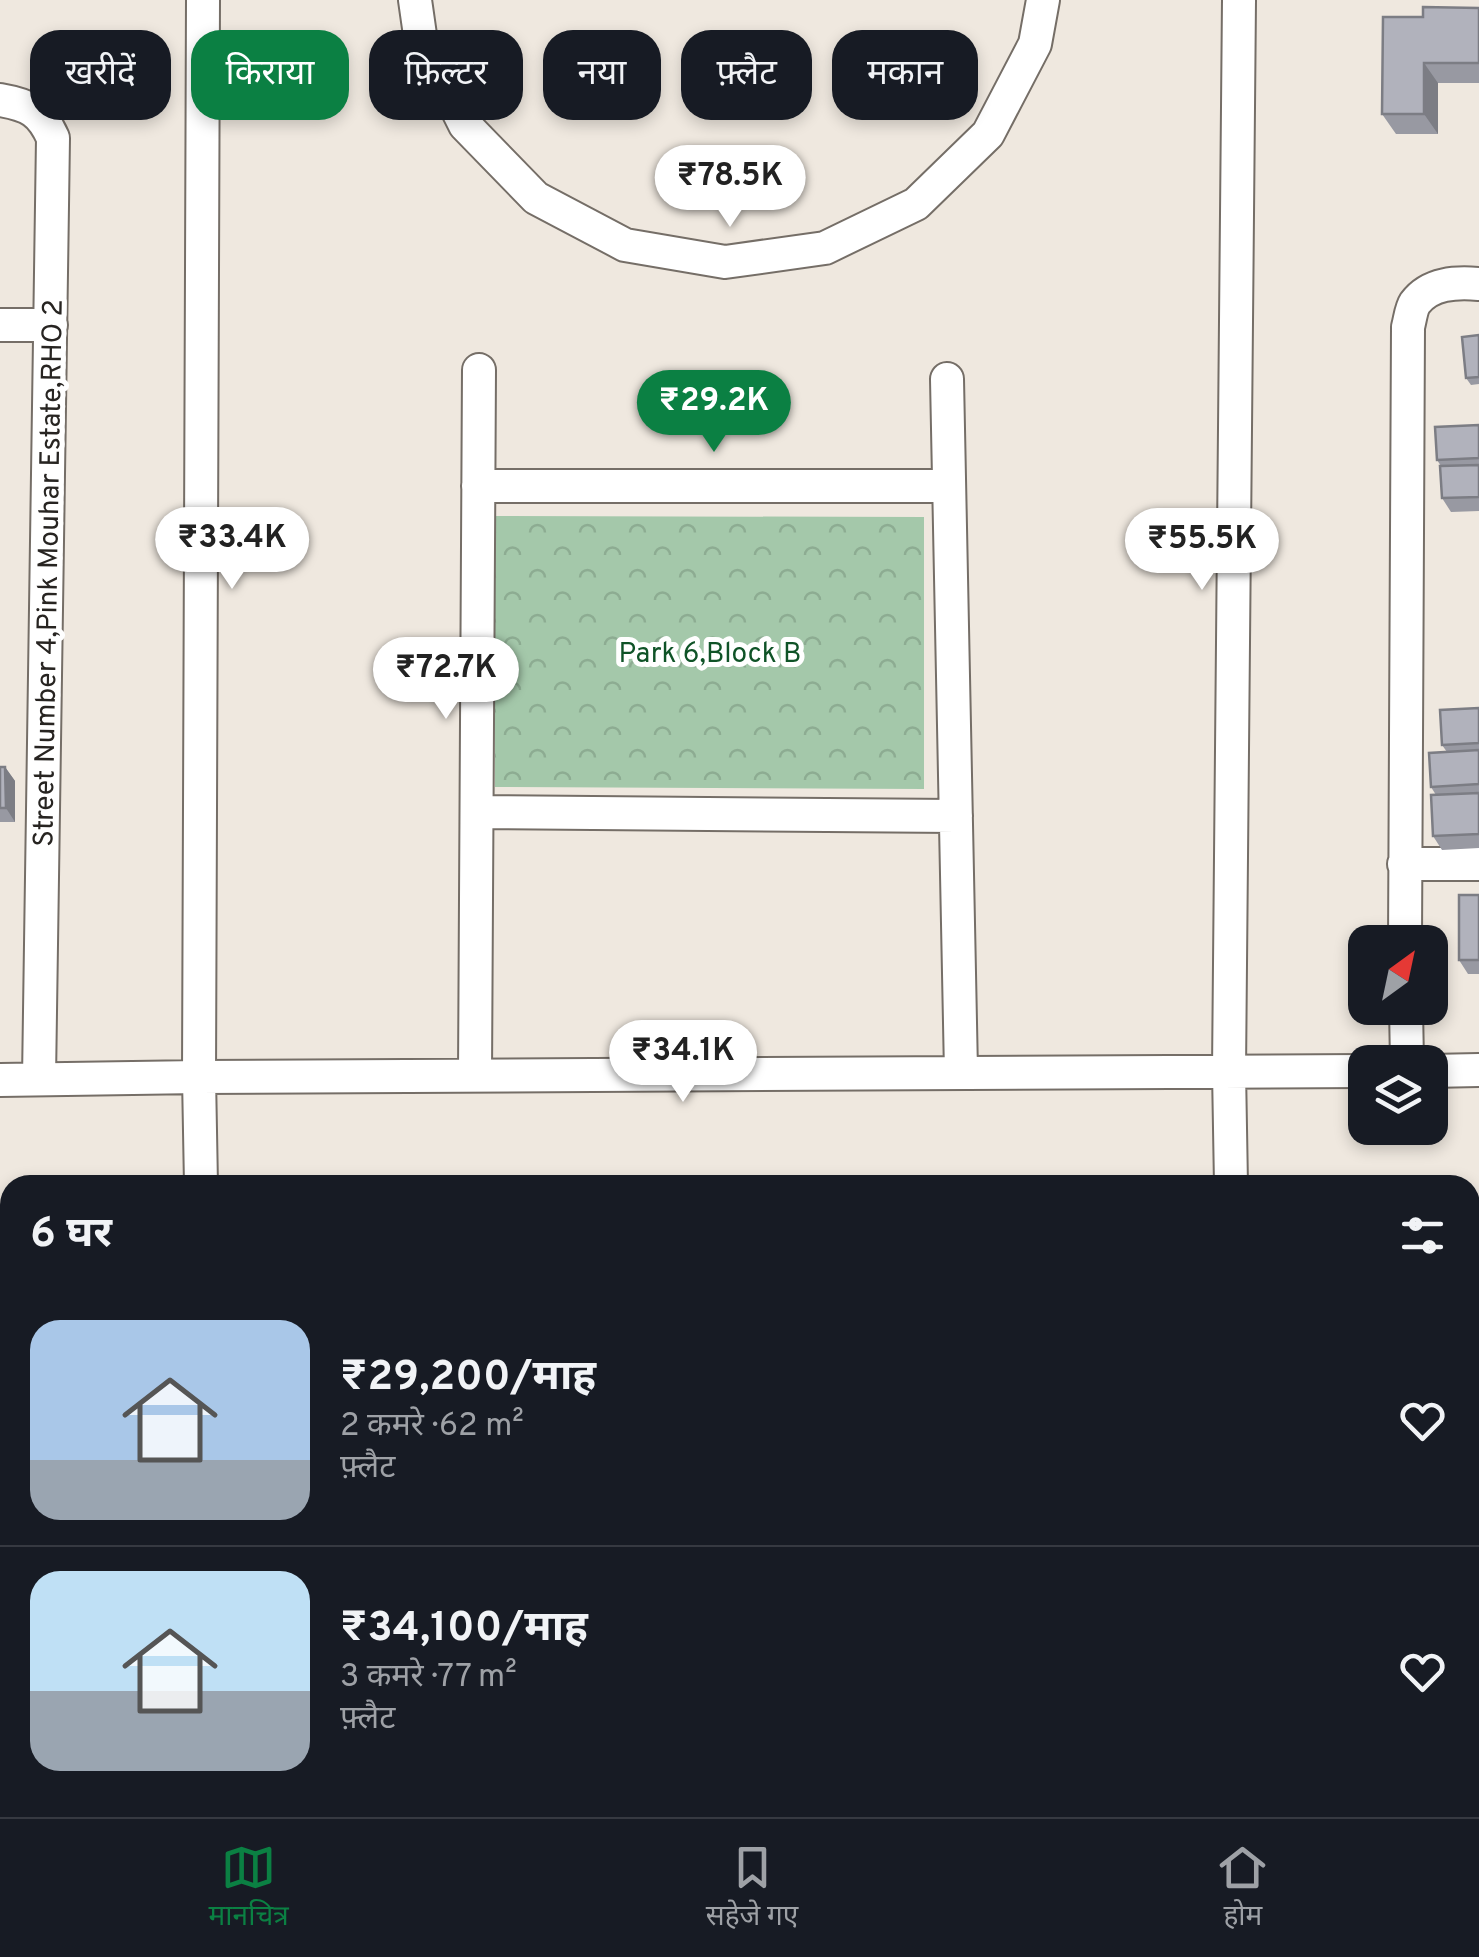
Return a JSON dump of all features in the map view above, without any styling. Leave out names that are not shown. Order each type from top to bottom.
[{"type":"street","points":[[201,1175],[203,0]]},
{"type":"street","points":[[415,0],[420,35],[465,125],[536,198],[625,245],[726,262],[825,248],[916,204],[988,134],[1035,44],[1043,0]]},
{"type":"street","points":[[1231,1175],[1239,0]]},
{"type":"street","name":"Street Number 4,Pink Mouhar Estate,RHO 2","points":[[0,100],[27,106],[44,118],[53,138],[39,1079]]},
{"type":"street","points":[[1405,925],[1408,327],[1413,304],[1434,287],[1460,282],[1479,284]]},
{"type":"street","points":[[0,325],[51,325]]},
{"type":"street","points":[[474,1075],[479,370]]},
{"type":"street","points":[[947,379],[961,1072]]},
{"type":"street","points":[[478,486],[949,486]]},
{"type":"street","points":[[477,812],[956,816]]},
{"type":"street","points":[[1404,864],[1479,864]]},
{"type":"street","points":[[1448,1071],[1479,1070]]},
{"type":"street","points":[[0,1080],[1348,1071]]},
{"type":"green space","name":"Park 6,Block B","points":[[495,516],[924,517],[924,789],[495,787]]},
{"type":"building","points":[[1423,7],[1479,8],[1479,63],[1424,63],[1424,114],[1382,114],[1383,17],[1423,17]]},
{"type":"building","points":[[1479,335],[1479,377],[1466,378],[1462,337]]},
{"type":"building","points":[[1479,425],[1479,458],[1437,460],[1435,427]]},
{"type":"building","points":[[1479,465],[1479,497],[1442,498],[1440,466]]},
{"type":"building","points":[[1479,708],[1479,743],[1442,745],[1440,710]]},
{"type":"building","points":[[1479,750],[1479,784],[1431,787],[1429,753]]},
{"type":"building","points":[[0,767],[5,767],[6,808],[0,808]]},
{"type":"building","points":[[1479,793],[1479,834],[1433,836],[1431,795]]},
{"type":"building","points":[[1459,895],[1479,895],[1479,960],[1459,960]]}]
